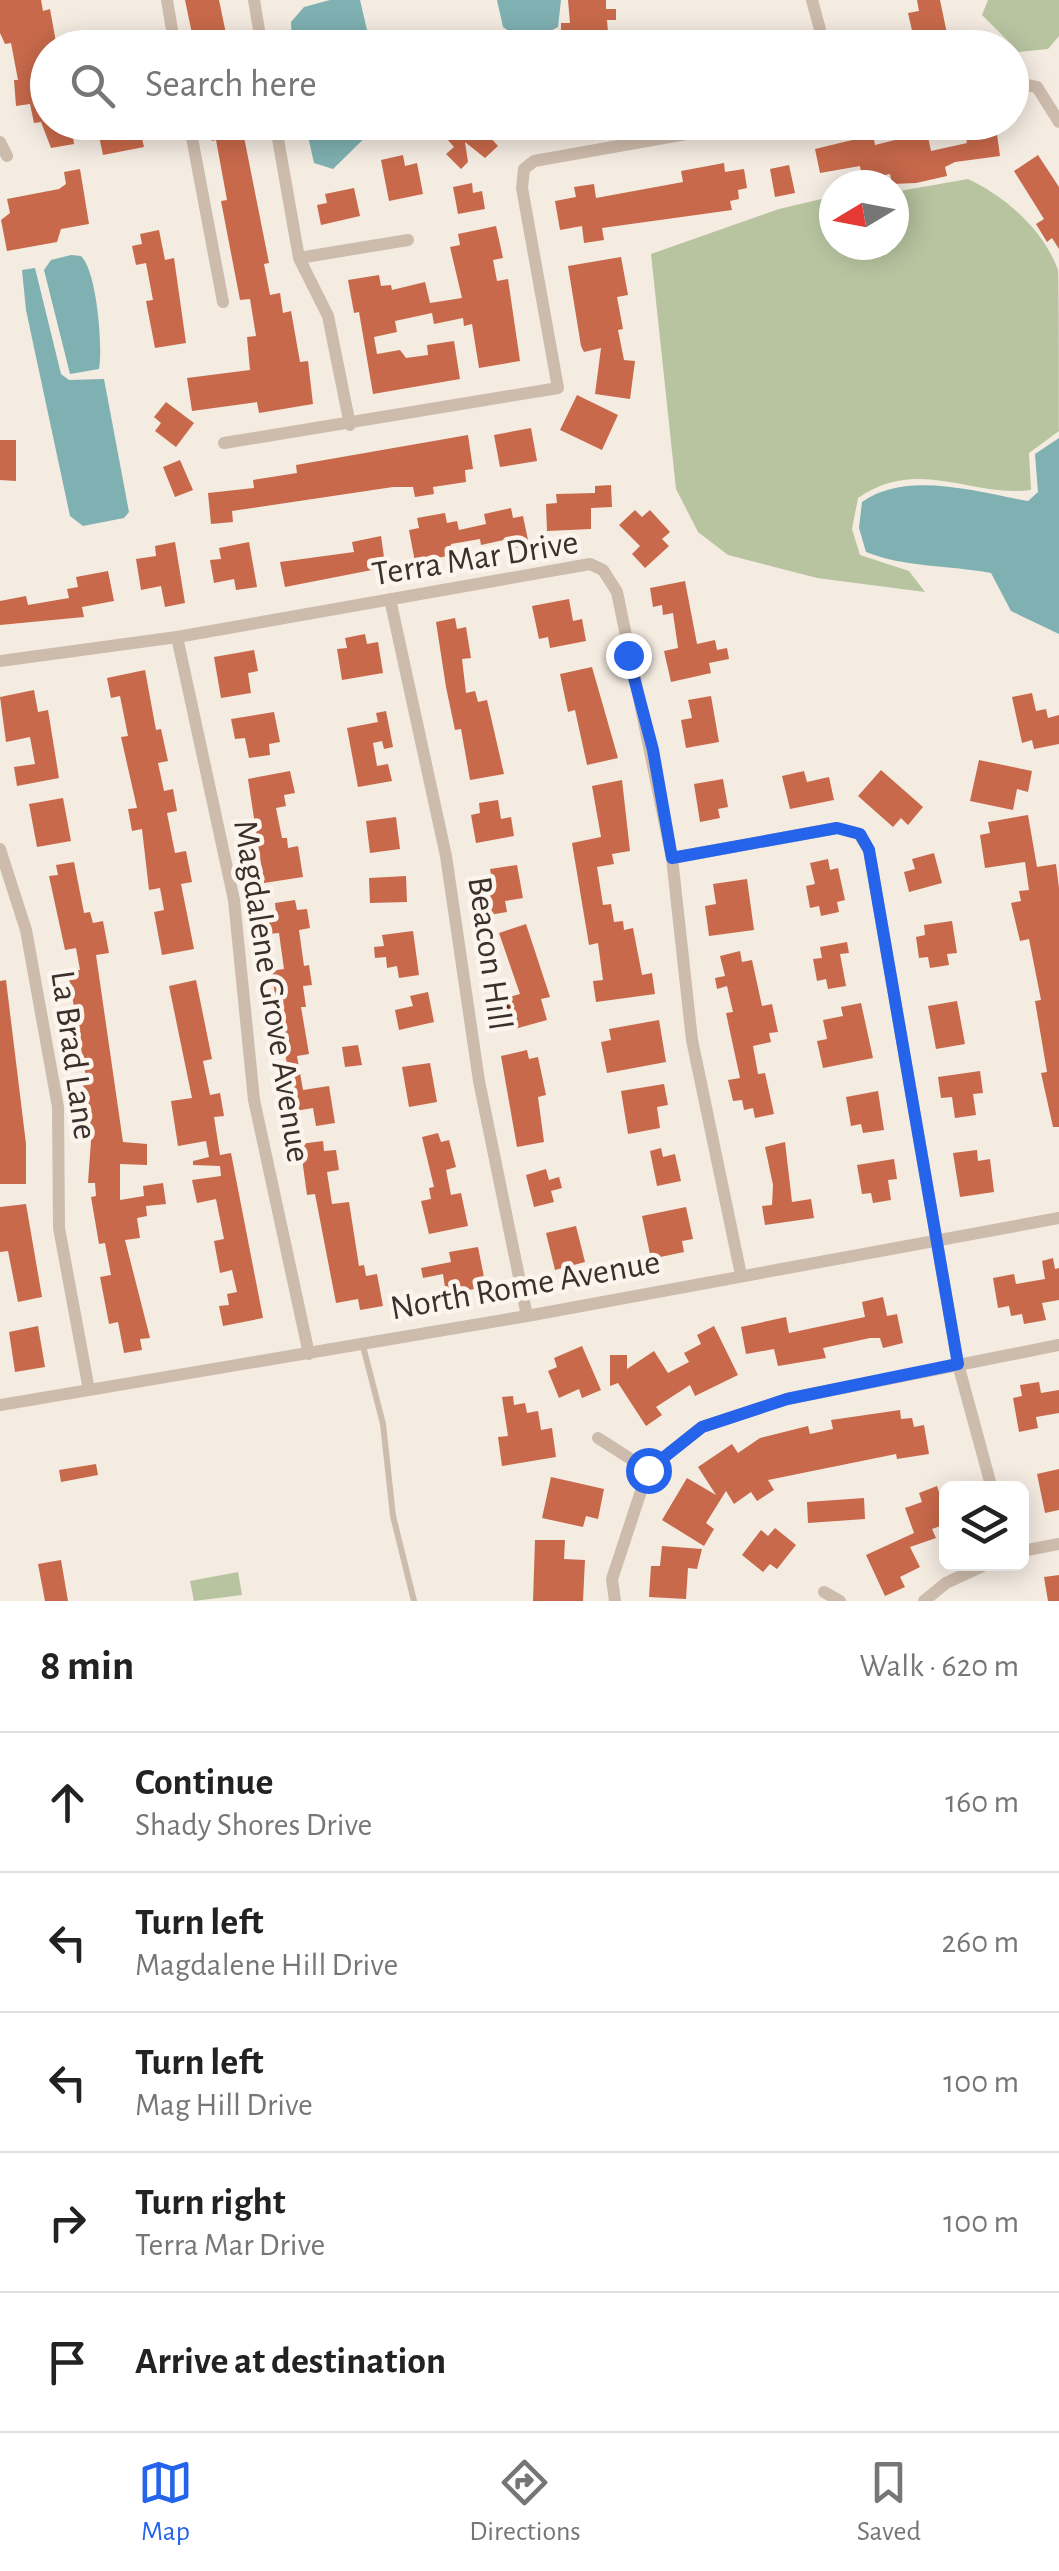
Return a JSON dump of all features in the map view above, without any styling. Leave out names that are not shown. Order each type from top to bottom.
[{"type":"street","points":[[167,0],[173,30]]},
{"type":"street","points":[[254,0],[259,30]]},
{"type":"street","points":[[812,0],[820,30]]},
{"type":"street","points":[[1029,85],[1037,87],[1059,122]]},
{"type":"street","points":[[193,140],[223,302]]},
{"type":"street","points":[[279,140],[300,258],[328,316],[350,425]]},
{"type":"street","points":[[224,443],[558,388],[522,188],[524,168],[534,161],[652,140]]},
{"type":"street","points":[[0,142],[8,156]]},
{"type":"street","points":[[300,258],[408,240]]},
{"type":"street","name":"Terra Mar Drive","points":[[0,662],[178,637],[590,564],[603,570],[617,592],[672,858],[692,1040],[741,1275]]},
{"type":"street","name":"Beacon Hill","points":[[390,599],[446,856],[479,1081],[526,1316]]},
{"type":"street","name":"Magdalene Grove Avenue","points":[[178,637],[234,900],[254,1100],[309,1354]]},
{"type":"street","points":[[672,858],[837,828],[860,834],[869,850],[958,1364],[990,1481]]},
{"type":"street","name":"La Brad Lane","points":[[0,849],[26,930],[58,1107],[59,1228],[89,1390]]},
{"type":"street","name":"North Rome Avenue","points":[[0,1404],[526,1316],[1059,1218]]},
{"type":"street","points":[[615,1601],[612,1578],[648,1470],[702,1427],[787,1399],[1059,1345]]},
{"type":"street","points":[[598,1438],[648,1470]]},
{"type":"street","points":[[1029,1550],[1059,1544]]},
{"type":"street","points":[[924,1601],[946,1583],[972,1571]]},
{"type":"street","points":[[824,1592],[840,1601]]},
{"type":"lane","points":[[362,1344],[382,1424],[392,1516],[414,1601]]},
{"type":"green space","points":[[988,0],[1059,0],[1059,36],[1048,49],[1029,51],[1029,30],[997,30],[982,15]]},
{"type":"green space","points":[[968,179],[1022,216],[1043,241],[1058,270],[1059,431],[1029,453],[1031,490],[902,480],[858,498],[852,529],[860,555],[909,571],[925,592],[817,578],[728,555],[698,532],[676,489],[651,254],[779,209],[819,200],[819,260],[909,260],[909,189]]},
{"type":"green space","points":[[238,1572],[242,1595],[194,1601],[190,1581]]},
{"type":"water","points":[[330,0],[360,0],[367,30],[291,30],[291,22],[304,7]]},
{"type":"water","points":[[497,0],[561,0],[558,27],[503,27]]},
{"type":"water","points":[[309,140],[363,140],[333,169],[314,163]]},
{"type":"water","points":[[81,256],[91,277],[98,310],[100,359],[99,369],[70,374],[44,270],[51,260]]},
{"type":"water","points":[[35,268],[61,374],[69,380],[104,379],[129,512],[124,518],[83,526],[70,516],[26,310],[22,270]]},
{"type":"water","points":[[1059,438],[1059,634],[1011,611],[991,573],[912,564],[866,552],[859,528],[862,502],[880,492],[921,485],[1028,501],[1038,492],[1035,454]]},
{"type":"building","points":[[0,0],[41,0],[43,11],[50,9],[54,30],[30,30],[30,104],[16,106],[14,80],[18,80],[11,43],[5,44],[0,33]]},
{"type":"building","points":[[185,0],[219,0],[225,30],[191,30]]},
{"type":"building","points":[[568,0],[606,0],[606,9],[616,9],[616,20],[607,20],[608,30],[561,30],[561,23],[570,23]]},
{"type":"building","points":[[917,0],[940,0],[946,30],[912,30],[908,13],[919,11]]},
{"type":"building","points":[[48,140],[73,140],[74,144],[51,148]]},
{"type":"building","points":[[100,140],[142,140],[144,147],[103,155]]},
{"type":"building","points":[[216,140],[245,140],[269,263],[264,264],[270,295],[280,293],[283,313],[291,311],[300,362],[308,361],[313,404],[259,413],[257,402],[192,411],[187,378],[250,370],[247,337],[256,336],[250,299],[240,300],[221,201],[227,200]]},
{"type":"building","points":[[448,140],[493,140],[498,146],[485,158],[465,142],[468,162],[461,169],[446,154],[454,147]]},
{"type":"building","points":[[852,140],[874,140],[875,145],[895,140],[929,140],[931,151],[967,143],[966,140],[998,140],[1000,156],[955,162],[945,167],[947,176],[916,183],[909,183],[909,170],[861,170],[860,166],[819,170],[815,149]]},
{"type":"building","points":[[403,155],[405,166],[417,163],[423,194],[389,201],[381,160]]},
{"type":"building","points":[[1038,155],[1059,187],[1059,249],[1052,238],[1047,242],[1036,224],[1044,219],[1014,171]]},
{"type":"building","points":[[724,163],[725,172],[744,169],[747,188],[738,190],[739,199],[730,201],[732,210],[602,228],[604,240],[584,243],[582,226],[560,230],[555,201],[576,197],[574,187],[594,184],[596,198],[683,182],[681,171]]},
{"type":"building","points":[[789,165],[795,193],[775,197],[770,169]]},
{"type":"building","points":[[80,169],[89,224],[61,229],[57,242],[7,251],[1,220],[10,213],[7,199],[59,189],[66,184],[64,172]]},
{"type":"building","points":[[472,183],[473,193],[482,191],[485,209],[458,214],[453,187]]},
{"type":"building","points":[[354,188],[360,216],[321,225],[317,205],[327,203],[325,194]]},
{"type":"building","points":[[496,226],[503,258],[493,260],[497,281],[508,279],[520,361],[479,368],[472,324],[464,326],[463,318],[434,324],[432,313],[395,321],[397,332],[374,337],[377,354],[400,350],[406,358],[428,355],[427,345],[454,341],[460,379],[373,394],[359,312],[354,313],[348,280],[379,275],[381,286],[391,285],[392,290],[425,282],[430,303],[462,298],[450,247],[460,245],[458,234]]},
{"type":"building","points":[[159,230],[165,260],[174,258],[186,343],[155,348],[146,301],[153,300],[146,263],[136,265],[132,246],[142,244],[140,234]]},
{"type":"building","points":[[621,257],[628,295],[617,297],[623,329],[618,330],[624,360],[635,361],[630,399],[595,394],[601,348],[584,352],[581,346],[568,266]]},
{"type":"building","points":[[577,395],[618,415],[602,450],[560,430]]},
{"type":"building","points":[[166,402],[194,423],[176,447],[155,431],[161,423],[154,417]]},
{"type":"building","points":[[531,428],[537,461],[500,467],[494,435]]},
{"type":"building","points":[[468,435],[473,469],[465,470],[466,482],[433,487],[434,494],[415,497],[413,487],[393,487],[232,511],[233,522],[211,524],[208,493],[254,488],[253,480],[297,473],[296,465]]},
{"type":"building","points":[[0,440],[16,440],[16,481],[0,480]]},
{"type":"building","points":[[180,460],[193,490],[175,497],[163,467]]},
{"type":"building","points":[[611,485],[612,507],[591,508],[591,529],[547,531],[546,504],[557,503],[556,494],[595,493],[595,486]]},
{"type":"building","points":[[511,508],[513,518],[523,516],[529,545],[510,549],[508,539],[481,545],[480,539],[451,544],[453,555],[415,562],[409,530],[419,528],[417,518],[445,513],[447,523],[457,521],[459,530],[486,524],[484,514]]},
{"type":"building","points":[[635,510],[642,517],[650,510],[670,532],[662,539],[669,546],[645,568],[632,554],[640,546],[619,525]]},
{"type":"building","points":[[381,536],[384,557],[375,558],[377,569],[285,587],[280,562],[354,552],[352,542]]},
{"type":"building","points":[[175,542],[185,603],[165,607],[161,586],[141,590],[136,559],[156,556],[155,546]]},
{"type":"building","points":[[249,542],[257,587],[236,590],[234,579],[214,583],[210,560],[221,559],[219,548]]},
{"type":"building","points":[[108,571],[114,601],[82,607],[84,617],[0,625],[0,601],[26,596],[28,605],[69,598],[67,589],[78,587],[76,577]]},
{"type":"building","points":[[685,581],[697,644],[715,640],[717,650],[727,648],[729,659],[709,663],[711,673],[671,682],[664,651],[678,648],[673,613],[663,615],[662,605],[653,607],[650,588]]},
{"type":"building","points":[[569,599],[573,621],[582,619],[586,641],[550,648],[548,637],[539,639],[532,606]]},
{"type":"building","points":[[455,618],[457,629],[466,627],[471,658],[462,659],[466,693],[475,691],[478,702],[487,700],[504,774],[470,780],[461,729],[455,730],[436,622]]},
{"type":"building","points":[[365,634],[367,644],[378,642],[383,673],[342,680],[337,649],[347,648],[345,638]]},
{"type":"building","points":[[254,650],[258,671],[248,673],[251,693],[221,698],[214,657]]},
{"type":"building","points":[[592,667],[618,758],[587,765],[575,710],[568,712],[560,674]]},
{"type":"building","points":[[145,670],[156,730],[161,729],[168,761],[158,763],[164,791],[173,789],[177,811],[167,813],[175,853],[186,851],[192,882],[181,884],[194,949],[162,955],[154,912],[164,910],[160,888],[149,890],[142,829],[132,831],[128,809],[137,808],[121,737],[128,736],[120,696],[111,698],[107,678]]},
{"type":"building","points":[[34,690],[38,712],[48,710],[59,778],[17,786],[14,767],[35,764],[30,737],[6,742],[0,697]]},
{"type":"building","points":[[1032,693],[1036,711],[1046,709],[1048,718],[1059,715],[1059,744],[1034,749],[1032,740],[1022,743],[1012,697]]},
{"type":"building","points":[[711,696],[719,742],[686,748],[681,720],[692,718],[688,700]]},
{"type":"building","points":[[386,711],[393,747],[384,749],[382,741],[373,743],[377,766],[388,764],[392,781],[358,787],[347,728],[378,722],[376,713]]},
{"type":"building","points":[[274,712],[280,742],[269,744],[270,755],[249,758],[245,738],[235,739],[231,719]]},
{"type":"building","points":[[979,760],[1032,771],[1028,792],[1017,789],[1013,810],[970,801]]},
{"type":"building","points":[[881,770],[923,807],[908,825],[901,818],[893,827],[858,796]]},
{"type":"building","points":[[290,771],[295,793],[284,795],[286,806],[276,808],[282,838],[287,838],[288,848],[298,846],[303,877],[264,883],[248,779]]},
{"type":"building","points":[[804,771],[807,782],[829,777],[834,800],[790,809],[782,776]]},
{"type":"building","points":[[723,779],[728,807],[718,809],[720,818],[700,822],[694,784]]},
{"type":"building","points":[[622,780],[630,851],[612,854],[614,864],[597,867],[603,905],[611,904],[614,922],[623,921],[624,930],[633,928],[642,975],[652,973],[655,994],[596,1002],[593,981],[603,980],[598,943],[589,945],[572,843],[601,837],[592,786]]},
{"type":"building","points":[[63,798],[71,841],[37,847],[29,804]]},
{"type":"building","points":[[498,800],[501,819],[511,817],[514,836],[476,843],[471,815],[480,813],[479,803]]},
{"type":"building","points":[[1028,815],[1037,867],[1056,864],[1059,888],[1059,1127],[1053,1127],[1041,1073],[1047,1072],[1035,1001],[1041,1000],[1029,939],[1020,941],[1011,903],[1021,901],[1019,891],[1029,890],[1025,862],[985,868],[980,835],[990,833],[988,822]]},
{"type":"building","points":[[396,817],[400,849],[370,853],[366,821]]},
{"type":"building","points":[[934,853],[942,883],[909,892],[904,872],[915,869],[912,859]]},
{"type":"building","points":[[828,859],[830,870],[838,868],[845,900],[837,902],[839,912],[821,916],[819,906],[810,908],[806,886],[815,884],[810,863]]},
{"type":"building","points":[[74,862],[84,913],[90,912],[93,923],[103,921],[109,953],[96,955],[123,1142],[147,1144],[147,1165],[120,1164],[120,1200],[144,1196],[143,1186],[163,1183],[166,1204],[146,1206],[147,1216],[137,1218],[140,1238],[125,1240],[150,1338],[140,1339],[142,1350],[124,1353],[118,1322],[109,1324],[100,1277],[111,1275],[105,1243],[99,1244],[91,1197],[96,1196],[95,1183],[88,1183],[91,1141],[83,1084],[87,1083],[68,972],[80,970],[76,948],[65,950],[49,876],[58,875],[56,865]]},
{"type":"building","points":[[517,865],[523,898],[505,901],[507,912],[489,915],[483,882],[492,880],[490,869]]},
{"type":"building","points":[[406,876],[407,902],[370,903],[369,878]]},
{"type":"building","points":[[747,879],[754,930],[709,936],[705,906],[716,904],[713,884]]},
{"type":"building","points":[[295,900],[297,910],[307,909],[310,928],[299,930],[304,966],[309,965],[312,985],[303,986],[306,1007],[301,1007],[309,1054],[297,1056],[303,1090],[329,1086],[335,1123],[316,1126],[313,1108],[295,1111],[271,971],[284,969],[279,933],[268,934],[266,915],[276,913],[275,903]]},
{"type":"building","points":[[952,921],[957,953],[947,954],[949,965],[930,968],[928,957],[919,958],[916,937],[925,935],[924,925]]},
{"type":"building","points":[[526,924],[550,997],[541,999],[547,1020],[511,1030],[502,999],[520,994],[499,933]]},
{"type":"building","points":[[413,931],[419,975],[399,978],[397,966],[387,968],[386,957],[375,958],[374,947],[384,946],[382,935]]},
{"type":"building","points":[[847,942],[849,953],[840,954],[846,986],[828,989],[826,979],[817,981],[813,959],[822,958],[820,947]]},
{"type":"building","points":[[740,951],[742,962],[752,960],[762,1006],[772,1004],[778,1032],[769,1033],[771,1042],[753,1046],[758,1074],[765,1073],[774,1114],[755,1118],[753,1108],[744,1110],[742,1100],[733,1101],[728,1080],[740,1078],[726,1013],[733,1012],[727,986],[717,989],[715,978],[725,976],[720,956]]},
{"type":"building","points":[[6,980],[26,1144],[26,1184],[0,1184],[0,981]]},
{"type":"building","points":[[196,980],[212,1059],[203,1061],[210,1095],[220,1093],[224,1116],[214,1117],[220,1155],[231,1153],[263,1318],[223,1326],[219,1306],[229,1305],[227,1294],[237,1292],[232,1270],[220,1273],[214,1241],[224,1239],[216,1199],[197,1203],[192,1180],[221,1176],[220,1166],[193,1165],[193,1161],[209,1157],[206,1141],[178,1146],[171,1101],[192,1098],[169,986]]},
{"type":"building","points":[[428,992],[434,1022],[399,1030],[395,1010],[413,1006],[410,996]]},
{"type":"building","points":[[957,1001],[965,1044],[936,1049],[928,1006]]},
{"type":"building","points":[[861,1003],[873,1058],[823,1068],[817,1041],[827,1039],[823,1020],[843,1016],[841,1007]]},
{"type":"building","points":[[659,1020],[666,1062],[607,1073],[601,1042],[611,1040],[609,1029]]},
{"type":"building","points":[[358,1045],[362,1065],[345,1067],[342,1047]]},
{"type":"building","points":[[527,1050],[529,1059],[538,1057],[546,1095],[538,1097],[544,1142],[517,1147],[501,1056]]},
{"type":"building","points":[[430,1063],[437,1102],[409,1107],[402,1067]]},
{"type":"building","points":[[980,1071],[983,1093],[973,1094],[976,1115],[955,1118],[952,1097],[941,1098],[938,1077]]},
{"type":"building","points":[[664,1084],[668,1105],[657,1107],[660,1128],[628,1134],[621,1091]]},
{"type":"building","points":[[878,1091],[884,1130],[863,1133],[861,1124],[851,1126],[846,1097]]},
{"type":"building","points":[[438,1133],[441,1142],[449,1140],[456,1167],[446,1170],[451,1195],[461,1193],[468,1226],[429,1234],[421,1201],[431,1199],[429,1188],[434,1187],[422,1137]]},
{"type":"building","points":[[323,1141],[324,1151],[336,1150],[339,1170],[327,1172],[332,1204],[349,1202],[359,1266],[364,1265],[366,1276],[377,1274],[383,1306],[360,1310],[358,1299],[336,1303],[315,1194],[307,1195],[300,1144]]},
{"type":"building","points":[[785,1142],[792,1202],[811,1199],[814,1218],[765,1225],[762,1206],[772,1205],[773,1185],[765,1147]]},
{"type":"building","points":[[661,1148],[663,1157],[675,1154],[681,1181],[657,1186],[650,1151]]},
{"type":"building","points":[[977,1150],[978,1161],[990,1159],[994,1192],[960,1197],[953,1153]]},
{"type":"building","points":[[894,1159],[897,1179],[888,1180],[891,1200],[873,1203],[871,1193],[862,1194],[857,1165]]},
{"type":"building","points":[[546,1169],[549,1180],[559,1177],[562,1188],[551,1191],[554,1202],[534,1207],[526,1175]]},
{"type":"building","points":[[26,1204],[42,1297],[18,1302],[8,1251],[0,1252],[0,1207]]},
{"type":"building","points":[[686,1207],[693,1239],[682,1241],[684,1252],[651,1259],[642,1216]]},
{"type":"building","points":[[576,1226],[585,1262],[555,1270],[546,1233]]},
{"type":"building","points":[[478,1247],[486,1287],[446,1294],[443,1274],[423,1278],[421,1268],[451,1262],[449,1252]]},
{"type":"building","points":[[1053,1258],[1055,1269],[1059,1268],[1059,1300],[1042,1303],[1046,1320],[1024,1324],[1022,1314],[1011,1316],[1009,1306],[998,1308],[993,1278],[1014,1274],[1016,1284],[1045,1279],[1042,1261]]},
{"type":"building","points":[[883,1297],[887,1316],[897,1314],[903,1343],[883,1348],[880,1338],[870,1338],[823,1348],[826,1358],[778,1366],[774,1349],[746,1354],[741,1327],[786,1317],[789,1333],[865,1317],[862,1302]]},
{"type":"building","points":[[38,1326],[45,1367],[15,1372],[9,1332]]},
{"type":"building","points":[[714,1326],[738,1375],[695,1396],[690,1385],[656,1407],[662,1415],[646,1426],[618,1383],[610,1386],[610,1355],[627,1355],[627,1369],[654,1351],[668,1373],[689,1362],[684,1353],[701,1344],[697,1335]]},
{"type":"building","points":[[582,1346],[601,1390],[582,1398],[579,1389],[559,1398],[548,1371],[557,1367],[554,1358]]},
{"type":"building","points":[[1039,1382],[1041,1393],[1059,1390],[1059,1413],[1036,1417],[1038,1428],[1019,1432],[1013,1398],[1022,1396],[1020,1385]]},
{"type":"building","points":[[513,1396],[514,1405],[525,1403],[527,1413],[538,1411],[541,1430],[552,1428],[556,1457],[502,1466],[498,1437],[508,1436],[502,1397]]},
{"type":"building","points":[[900,1410],[901,1419],[912,1418],[914,1427],[924,1425],[929,1454],[897,1459],[896,1454],[768,1480],[774,1490],[757,1501],[751,1492],[734,1504],[726,1491],[706,1523],[714,1529],[704,1546],[662,1520],[687,1478],[716,1495],[698,1467],[732,1444],[738,1453],[760,1438],[808,1426],[810,1434],[833,1429],[831,1420]]},
{"type":"building","points":[[96,1464],[98,1475],[61,1482],[59,1470]]},
{"type":"building","points":[[1059,1469],[1059,1510],[1045,1513],[1037,1474]]},
{"type":"building","points":[[551,1477],[604,1489],[598,1519],[586,1516],[583,1527],[542,1518]]},
{"type":"building","points":[[937,1486],[939,1526],[932,1529],[936,1538],[910,1547],[920,1567],[900,1577],[905,1587],[885,1596],[866,1555],[914,1533],[905,1508],[922,1502],[919,1493]]},
{"type":"building","points":[[864,1498],[865,1519],[808,1523],[807,1502]]},
{"type":"building","points":[[775,1528],[796,1545],[777,1569],[770,1564],[763,1572],[742,1555],[761,1530],[768,1536]]},
{"type":"building","points":[[535,1540],[565,1540],[564,1559],[585,1560],[583,1601],[533,1601]]},
{"type":"building","points":[[662,1546],[702,1549],[697,1569],[688,1568],[686,1599],[649,1597],[651,1566],[660,1566]]},
{"type":"building","points":[[61,1560],[68,1601],[45,1601],[38,1564]]},
{"type":"building","points":[[1059,1575],[1059,1601],[1048,1601],[1044,1577]]},
{"type":"route","points":[[628,655],[653,750],[672,858],[837,828],[860,834],[869,850],[958,1364],[787,1399],[702,1427],[648,1470]]}]
